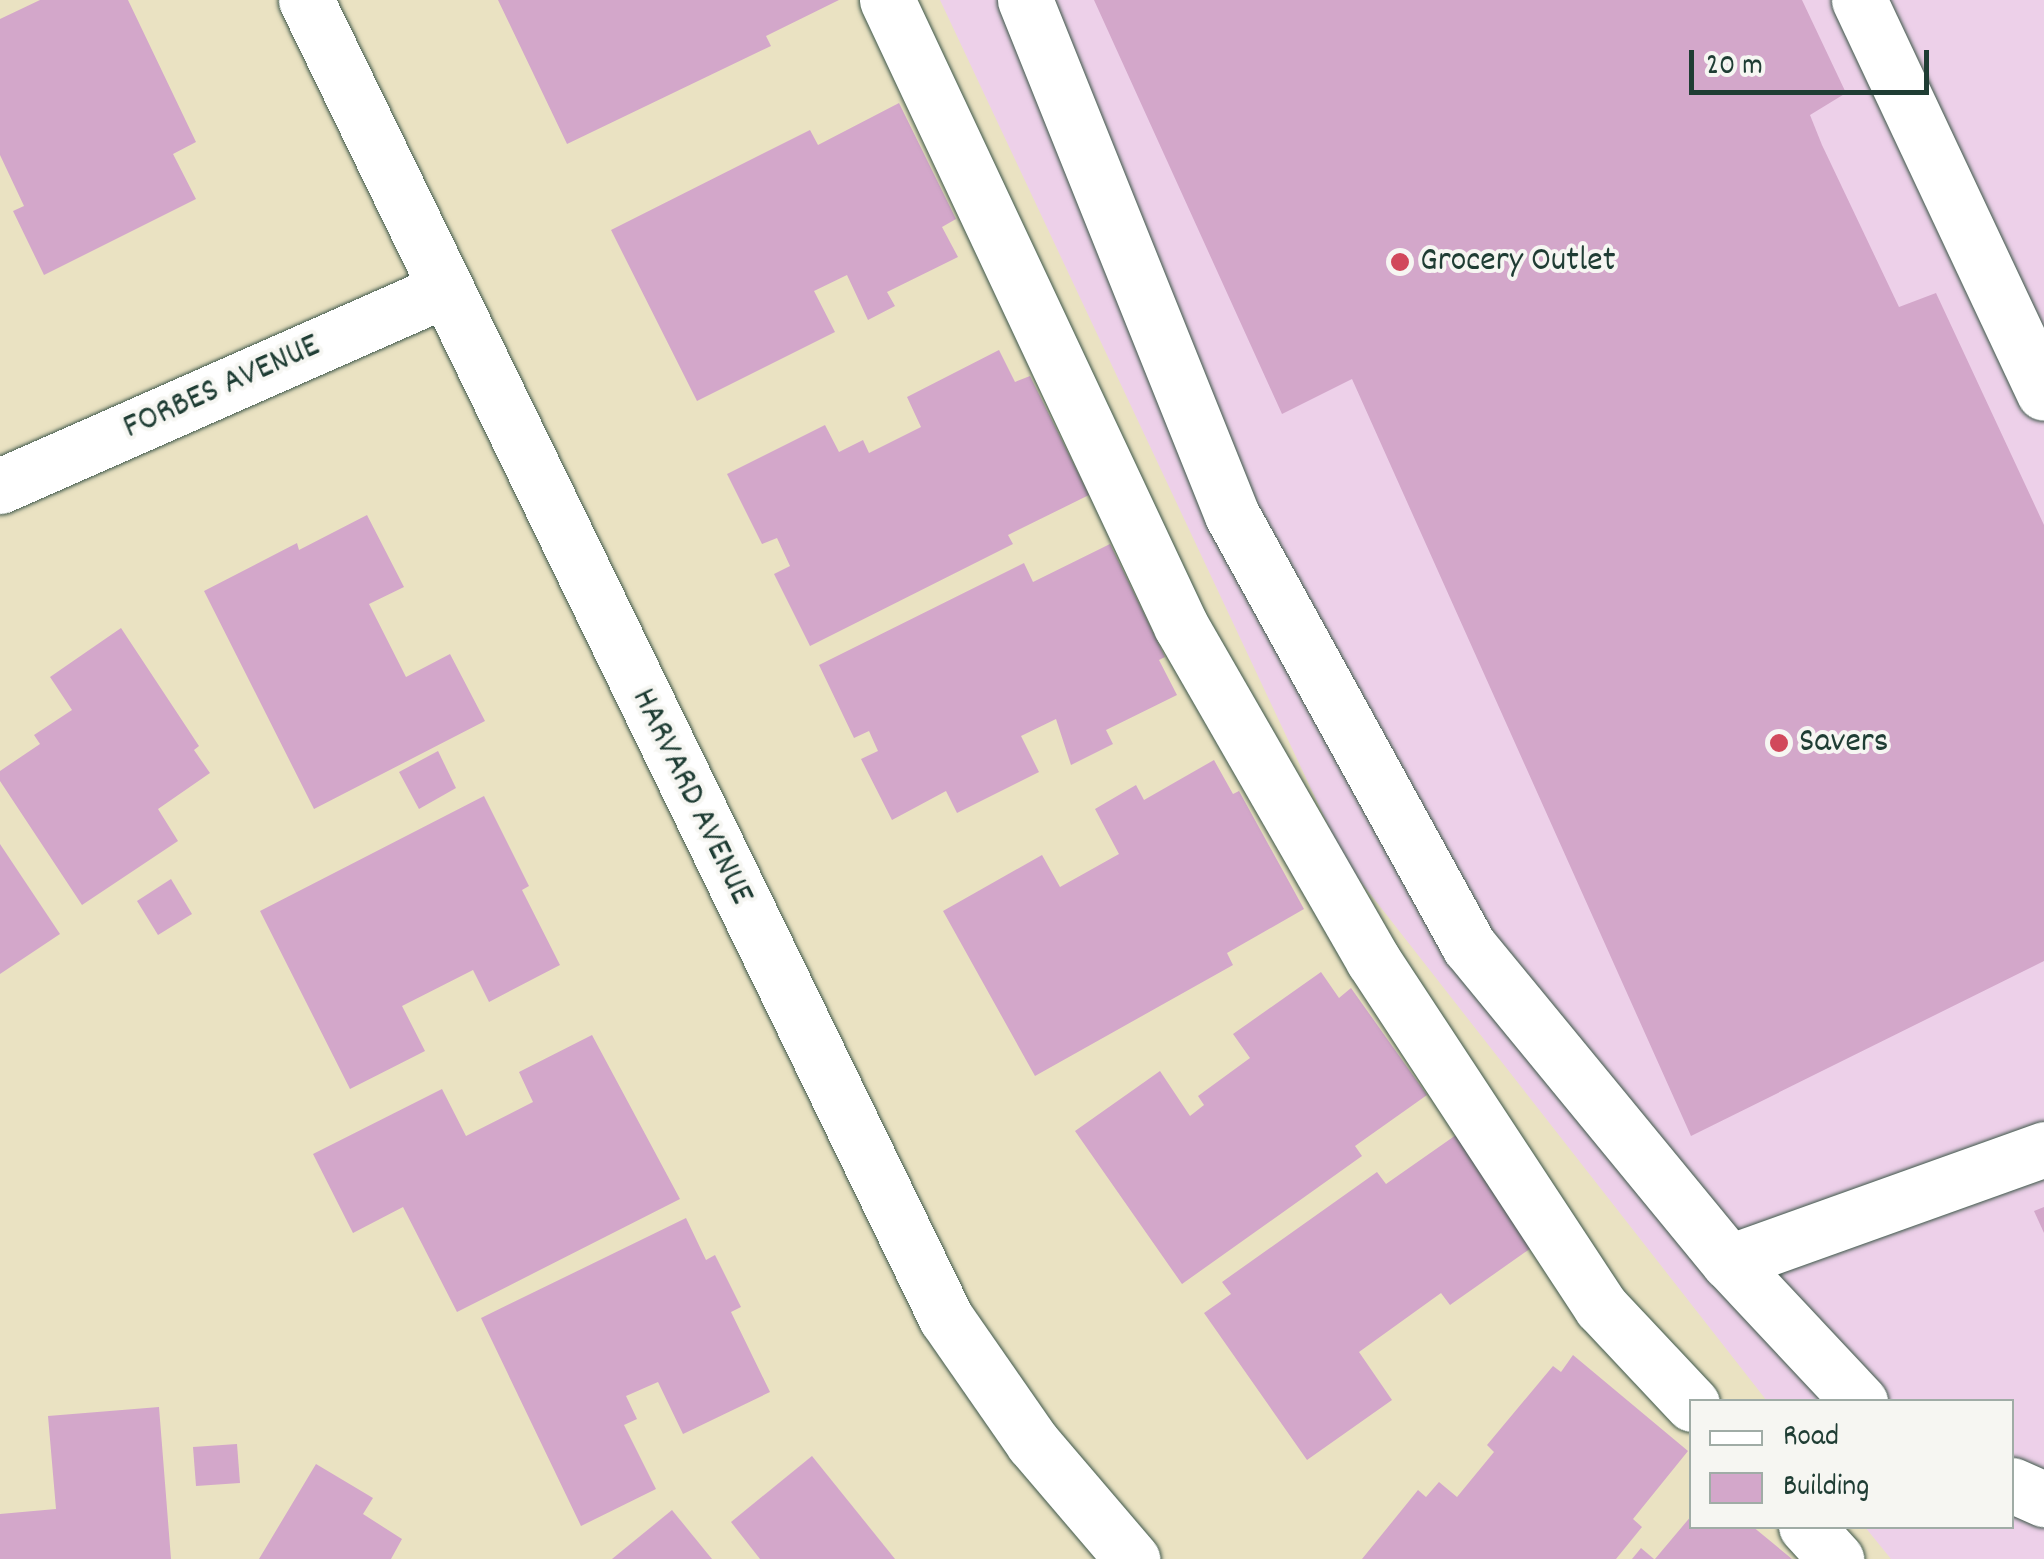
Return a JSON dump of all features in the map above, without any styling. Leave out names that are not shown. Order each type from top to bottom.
[{"type":"street","name":"HARVARD AVENUE","points":[[306,0],[946,1318],[1034,1443],[1132,1559]]},
{"type":"street","points":[[887,0],[1181,626],[1373,960],[1590,1290],[1689,1401]]},
{"type":"street","points":[[1024,0],[1232,515],[1469,946],[1729,1262],[1857,1399]]},
{"type":"street","points":[[1859,0],[2044,393]]},
{"type":"street","name":"FORBES AVENUE","points":[[0,486],[444,290]]},
{"type":"street","points":[[1729,1262],[2044,1149]]},
{"type":"street","points":[[2014,1485],[2044,1499]]},
{"type":"street","points":[[1809,1529],[1836,1559]]},
{"type":"shaded area","points":[[940,0],[2044,0],[2044,1559],[1891,1559],[1867,1529],[2014,1529],[2014,1399],[1765,1399],[1346,863]]},
{"type":"building","points":[[40,0],[128,0],[196,142],[173,154],[196,199],[44,275],[13,211],[24,206],[0,155],[0,19]]},
{"type":"building","points":[[498,0],[839,0],[766,36],[771,46],[567,144]]},
{"type":"building","name":"Savers","points":[[1094,0],[1802,0],[1846,93],[1810,115],[1822,145],[1899,307],[1936,293],[2044,525],[2044,961],[1691,1136],[1352,379],[1282,414]]},
{"type":"building","points":[[899,103],[956,219],[942,227],[958,257],[887,292],[895,306],[868,320],[847,275],[814,291],[835,332],[697,401],[611,230],[810,130],[818,145]]},
{"type":"building","points":[[999,350],[1015,382],[1030,376],[1089,495],[1008,535],[1013,544],[810,646],[774,574],[790,566],[777,538],[762,544],[727,474],[825,425],[839,452],[863,440],[869,453],[921,427],[907,397]]},
{"type":"building","points":[[367,515],[404,587],[369,604],[406,677],[450,654],[485,721],[314,809],[204,591],[297,543],[299,550]]},
{"type":"building","points":[[1110,544],[1165,657],[1159,660],[1177,695],[1106,730],[1113,744],[1071,765],[1056,719],[1021,736],[1039,772],[957,813],[946,791],[892,820],[861,759],[878,751],[869,731],[854,738],[819,665],[1024,563],[1033,582]]},
{"type":"building","points":[[121,628],[199,746],[194,750],[210,773],[158,809],[178,841],[82,905],[0,781],[0,771],[40,744],[34,735],[72,710],[50,677]]},
{"type":"building","points":[[438,751],[456,788],[419,809],[399,772]]},
{"type":"building","points":[[1214,760],[1233,794],[1239,791],[1304,909],[1227,953],[1233,965],[1035,1076],[943,911],[1042,855],[1060,887],[1119,854],[1095,809],[1136,785],[1144,800]]},
{"type":"building","points":[[484,796],[529,886],[522,890],[560,965],[489,1002],[473,970],[402,1006],[425,1051],[350,1089],[260,911]]},
{"type":"building","points":[[0,844],[60,934],[0,974]]},
{"type":"building","points":[[171,879],[192,914],[158,935],[137,901]]},
{"type":"building","points":[[1321,972],[1339,998],[1351,988],[1427,1095],[1355,1146],[1362,1156],[1182,1284],[1075,1131],[1160,1071],[1190,1116],[1204,1105],[1198,1096],[1250,1058],[1233,1034]]},
{"type":"building","points":[[592,1035],[680,1199],[457,1312],[403,1207],[353,1233],[313,1154],[442,1089],[466,1136],[533,1102],[519,1072]]},
{"type":"building","points":[[1456,1135],[1534,1246],[1450,1305],[1441,1293],[1359,1352],[1392,1400],[1307,1460],[1204,1313],[1231,1294],[1222,1282],[1377,1172],[1386,1184]]},
{"type":"building","points":[[2044,1207],[2044,1233],[2034,1211]]},
{"type":"building","points":[[686,1218],[706,1260],[715,1255],[741,1307],[731,1312],[770,1392],[683,1434],[658,1382],[626,1396],[637,1419],[624,1425],[656,1489],[581,1526],[481,1318]]},
{"type":"building","points":[[1573,1355],[1688,1451],[1633,1519],[1642,1527],[1616,1559],[1362,1559],[1418,1490],[1426,1497],[1439,1482],[1457,1497],[1494,1452],[1487,1445],[1553,1366],[1561,1372]]},
{"type":"building","points":[[159,1407],[171,1559],[0,1559],[0,1514],[56,1509],[48,1416]]},
{"type":"building","points":[[237,1444],[240,1483],[196,1486],[193,1447]]},
{"type":"building","points":[[812,1456],[895,1559],[760,1559],[731,1522]]},
{"type":"building","points":[[316,1464],[373,1498],[363,1514],[402,1539],[391,1559],[259,1559]]},
{"type":"building","points":[[672,1510],[712,1559],[612,1559]]},
{"type":"building","points":[[1689,1519],[1689,1529],[1756,1529],[1792,1559],[1655,1559]]},
{"type":"building","points":[[1641,1548],[1654,1559],[1632,1559]]},
{"type":"place","name":"Grocery Outlet","points":[[1400,262]]},
{"type":"place","name":"Savers","points":[[1779,743]]}]
